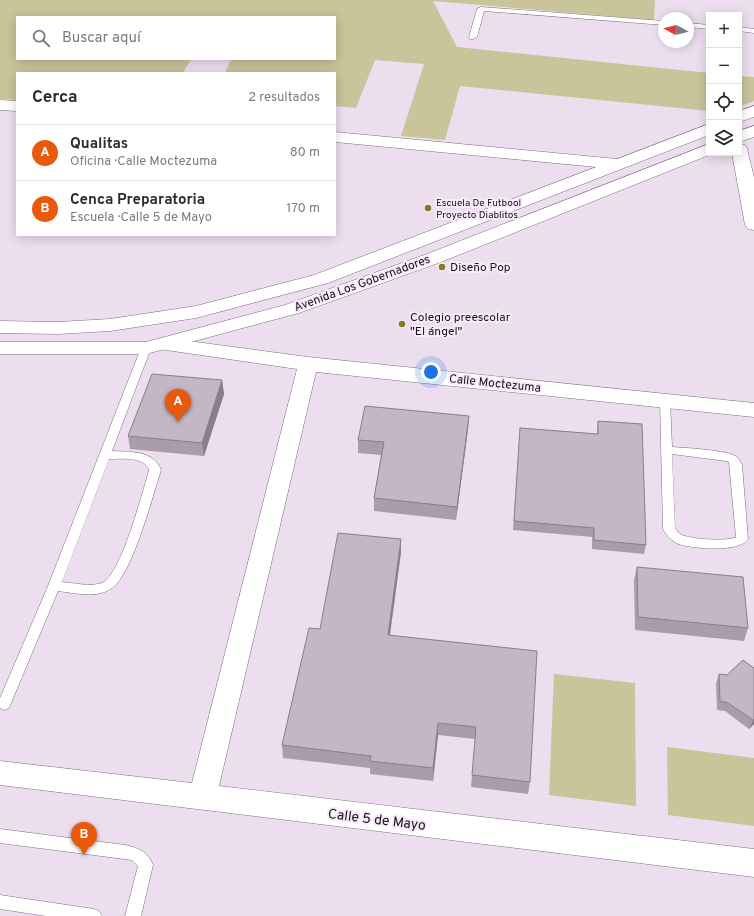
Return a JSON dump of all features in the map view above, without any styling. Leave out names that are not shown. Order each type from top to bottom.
[{"type":"street","points":[[0,105],[16,106]]},
{"type":"street","points":[[742,116],[754,111]]},
{"type":"street","name":"Avenida Los Gobernadores","points":[[0,327],[58,328],[110,325],[196,312],[321,279],[706,130]]},
{"type":"street","points":[[742,136],[754,131]]},
{"type":"street","points":[[336,137],[617,164]]},
{"type":"street","name":"Avenida Los Gobernadores","points":[[0,348],[74,349],[156,346],[292,309],[434,258],[706,150]]},
{"type":"street","points":[[741,156],[754,225]]},
{"type":"street","name":"Calle Moctezuma","points":[[156,346],[308,364],[754,410]]},
{"type":"street","points":[[202,798],[308,364]]},
{"type":"street","name":"Calle 5 de Mayo","points":[[0,774],[754,863]]},
{"type":"lane","points":[[473,37],[481,9],[658,23]]},
{"type":"lane","points":[[694,26],[706,27]]},
{"type":"lane","points":[[742,29],[754,31]]},
{"type":"lane","points":[[4,704],[54,586],[106,455],[156,346]]},
{"type":"lane","points":[[666,400],[668,520],[669,529],[674,536],[681,540],[732,544],[740,541],[742,539],[736,465],[734,460],[728,457],[667,450]]},
{"type":"lane","points":[[54,586],[96,589],[109,585],[117,577],[155,470],[155,465],[151,461],[139,457],[106,455]]},
{"type":"lane","points":[[0,836],[125,852],[135,854],[142,858],[146,865],[133,916]]},
{"type":"lane","points":[[0,902],[94,916]]},
{"type":"shaded area","points":[[0,0],[655,0],[654,20],[433,1],[457,47],[706,73],[706,111],[460,86],[445,140],[401,136],[424,64],[375,60],[356,108],[336,106],[336,72],[225,72],[231,60],[336,60],[336,16],[16,16],[16,60],[190,60],[184,72],[16,72],[16,100],[0,99]]},
{"type":"shaded area","points":[[742,76],[754,77],[754,101],[742,106]]},
{"type":"shaded area","points":[[554,674],[635,683],[636,806],[549,795]]},
{"type":"shaded area","points":[[667,747],[754,758],[754,826],[668,815]]},
{"type":"building","points":[[152,374],[222,380],[202,443],[128,436]]},
{"type":"building","points":[[365,406],[469,416],[457,507],[374,498],[384,442],[358,440]]},
{"type":"building","points":[[598,421],[642,424],[646,545],[594,540],[594,528],[514,521],[520,428],[598,434]]},
{"type":"building","points":[[338,533],[401,539],[388,635],[537,651],[530,782],[472,775],[476,727],[438,723],[433,768],[370,761],[371,756],[282,745],[309,628],[320,629]]},
{"type":"building","points":[[637,567],[743,577],[748,628],[638,617]]},
{"type":"building","points":[[743,660],[754,668],[753,720],[728,703],[720,701],[719,674],[727,675]]},
{"type":"place","name":"Escuela De Futbool Proyecto Diablitos","points":[[428,208]]},
{"type":"place","name":"Diseño Pop","points":[[442,267]]},
{"type":"place","name":"Colegio preescolar \"El ángel\"","points":[[402,324]]},
{"type":"place","name":"Qualitas","points":[[178,422]]},
{"type":"place","name":"Cenca Preparatoria","points":[[84,855]]}]
